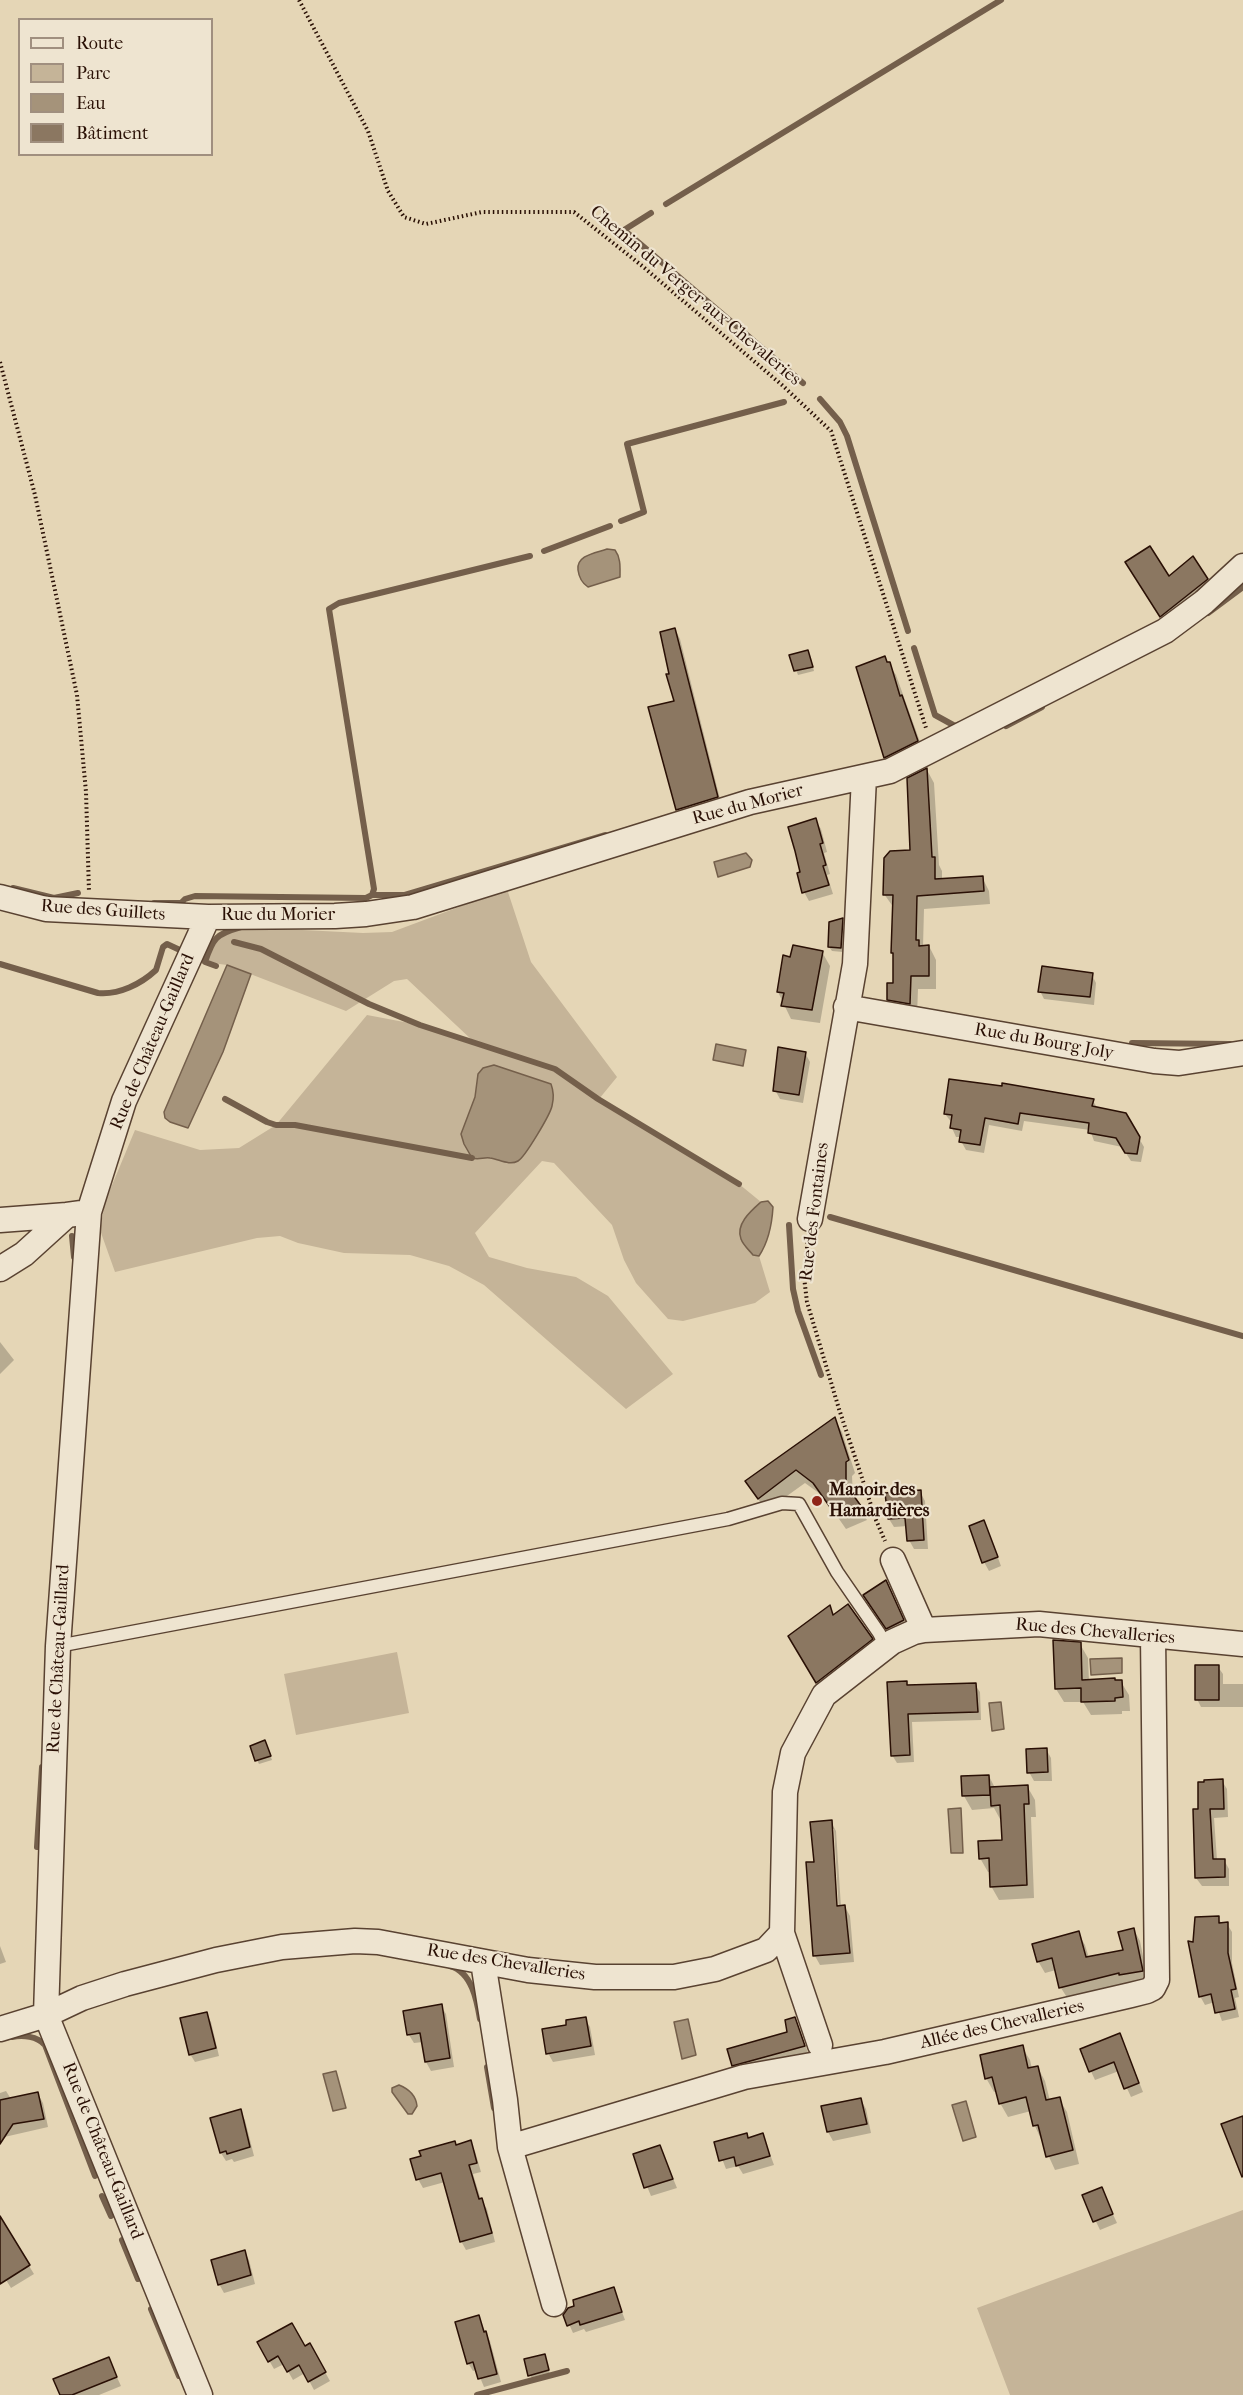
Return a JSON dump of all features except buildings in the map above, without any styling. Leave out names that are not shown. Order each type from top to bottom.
[{"type":"street","name":"Rue du Morier","points":[[208,916],[335,916],[413,907],[750,802],[890,771],[1165,631],[1204,602],[1243,566]]},
{"type":"street","name":"Rue des Fontaines","points":[[810,1219],[855,964],[864,777]]},
{"type":"street","name":"Rue des Guillets","points":[[0,897],[46,909],[90,913],[208,916]]},
{"type":"street","name":"Rue de Château-Gaillard","points":[[200,2395],[46,2015],[57,1646],[78,1214],[124,1101],[208,916]]},
{"type":"street","name":"Rue du Bourg Joly","points":[[846,1007],[1154,1061],[1179,1063],[1243,1053]]},
{"type":"street","points":[[0,1220],[78,1214]]},
{"type":"street","points":[[0,1269],[78,1214]]},
{"type":"street","points":[[893,1560],[924,1630]]},
{"type":"street","name":"Rue des Chevalleries","points":[[0,2029],[46,2015],[82,1998],[151,1977],[282,1947],[346,1941],[378,1942],[528,1970],[595,1977],[674,1977],[715,1969],[766,1950],[782,1933],[785,1792],[793,1754],[824,1695],[886,1647],[914,1632],[924,1630],[1039,1624],[1243,1644]]},
{"type":"street","name":"Allée des Chevalleries","points":[[510,2147],[744,2077],[885,2052],[1153,1988],[1157,1980],[1153,1636]]},
{"type":"street","points":[[782,1933],[819,2045]]},
{"type":"street","points":[[483,1962],[505,2100],[510,2147],[554,2304]]},
{"type":"lane","points":[[57,1646],[728,1519],[782,1503],[799,1504],[837,1572],[886,1647]]},
{"type":"path","name":"Chemin du Verger aux Chevaleries","points":[[299,0],[368,131],[388,191],[404,217],[426,224],[482,212],[574,212],[730,340],[831,431],[933,749]]},
{"type":"path","points":[[0,362],[35,495],[77,695],[87,792],[90,913]]},
{"type":"path","name":"Rue des Fontaines","points":[[810,1219],[804,1277],[807,1302],[876,1520],[893,1560]]},
{"type":"green space","points":[[507,889],[531,962],[617,1077],[599,1099],[739,1184],[761,1202],[743,1221],[741,1232],[753,1255],[759,1256],[770,1292],[755,1303],[683,1321],[668,1319],[636,1283],[624,1260],[612,1225],[554,1163],[542,1161],[475,1233],[489,1257],[527,1268],[576,1277],[608,1296],[673,1374],[626,1409],[484,1285],[449,1266],[410,1255],[344,1253],[298,1243],[280,1236],[257,1238],[115,1272],[100,1230],[105,1202],[135,1130],[200,1150],[239,1148],[276,1125],[367,1015],[420,1025],[473,1041],[407,979],[394,981],[346,1011],[227,965],[205,962],[217,937],[227,931],[242,927],[363,933],[392,932]]},
{"type":"green space","points":[[397,1652],[409,1713],[296,1735],[284,1674]]},
{"type":"green space","points":[[1243,2210],[1243,2395],[1010,2395],[977,2308]]},
{"type":"water","points":[[607,549],[615,550],[617,553],[620,577],[588,587],[579,575],[580,561],[588,555]]},
{"type":"water","points":[[746,853],[752,860],[750,867],[718,877],[714,862]]},
{"type":"water","points":[[227,965],[251,974],[223,1052],[188,1128],[170,1122],[165,1118],[164,1112]]},
{"type":"water","points":[[716,1044],[746,1050],[743,1066],[713,1060]]},
{"type":"water","points":[[494,1065],[551,1084],[553,1090],[553,1103],[547,1118],[526,1152],[515,1162],[472,1158],[461,1134],[475,1097],[478,1074],[483,1068]]},
{"type":"water","points":[[768,1201],[773,1207],[769,1232],[759,1256],[753,1255],[742,1241],[740,1228],[753,1209],[761,1202]]},
{"type":"water","points":[[1122,1658],[1122,1673],[1091,1675],[1090,1659]]},
{"type":"water","points":[[1001,1702],[1004,1729],[992,1731],[989,1703]]},
{"type":"water","points":[[961,1808],[963,1853],[951,1853],[948,1809]]},
{"type":"water","points":[[688,2019],[696,2055],[682,2059],[674,2022]]},
{"type":"water","points":[[336,2071],[346,2108],[333,2111],[323,2074]]},
{"type":"water","points":[[399,2085],[414,2096],[417,2106],[412,2114],[408,2114],[392,2092],[392,2088]]},
{"type":"water","points":[[966,2101],[976,2137],[963,2141],[952,2105]]},
{"type":"waterway","points":[[666,204],[1001,0]]},
{"type":"waterway","points":[[651,213],[624,230],[803,383]]},
{"type":"waterway","points":[[820,399],[840,422],[847,436],[908,631]]},
{"type":"waterway","points":[[621,521],[644,512],[627,444],[784,402]]},
{"type":"waterway","points":[[544,551],[610,526]]},
{"type":"waterway","points":[[154,903],[181,903],[195,896],[366,898],[372,895],[374,889],[329,609],[339,603],[530,556]]},
{"type":"waterway","points":[[1208,613],[1243,587]]},
{"type":"waterway","points":[[914,648],[935,715],[955,726],[960,724]]},
{"type":"waterway","points":[[1006,726],[1042,707]]},
{"type":"waterway","points":[[372,895],[404,895],[605,835]]},
{"type":"waterway","points":[[13,888],[54,898],[78,893]]},
{"type":"waterway","points":[[216,966],[205,962],[213,942],[226,932],[241,927]]},
{"type":"waterway","points":[[234,942],[261,949],[369,1004],[420,1025],[555,1069],[598,1099],[739,1184]]},
{"type":"waterway","points":[[0,964],[98,993],[106,993],[129,988],[150,975],[156,970],[163,947],[167,944],[182,951]]},
{"type":"waterway","points":[[1132,1043],[1230,1044]]},
{"type":"waterway","points":[[225,1099],[276,1125],[295,1125],[472,1158]]},
{"type":"waterway","points":[[830,1217],[1243,1336]]},
{"type":"waterway","points":[[789,1225],[793,1289],[798,1311],[821,1375]]},
{"type":"waterway","points":[[72,1236],[74,1257]]},
{"type":"waterway","points":[[37,1847],[42,1767]]},
{"type":"waterway","points":[[450,1966],[464,1974],[472,1988],[480,2019]]},
{"type":"waterway","points":[[12,2037],[30,2037],[45,2045],[95,2176]]},
{"type":"waterway","points":[[487,2067],[494,2108]]},
{"type":"waterway","points":[[102,2196],[111,2216]]},
{"type":"waterway","points":[[122,2240],[138,2279]]},
{"type":"waterway","points":[[151,2309],[179,2376]]},
{"type":"waterway","points":[[477,2395],[567,2371]]},
{"type":"place","name":"Manoir des Hamardières","points":[[817,1501]]}]
